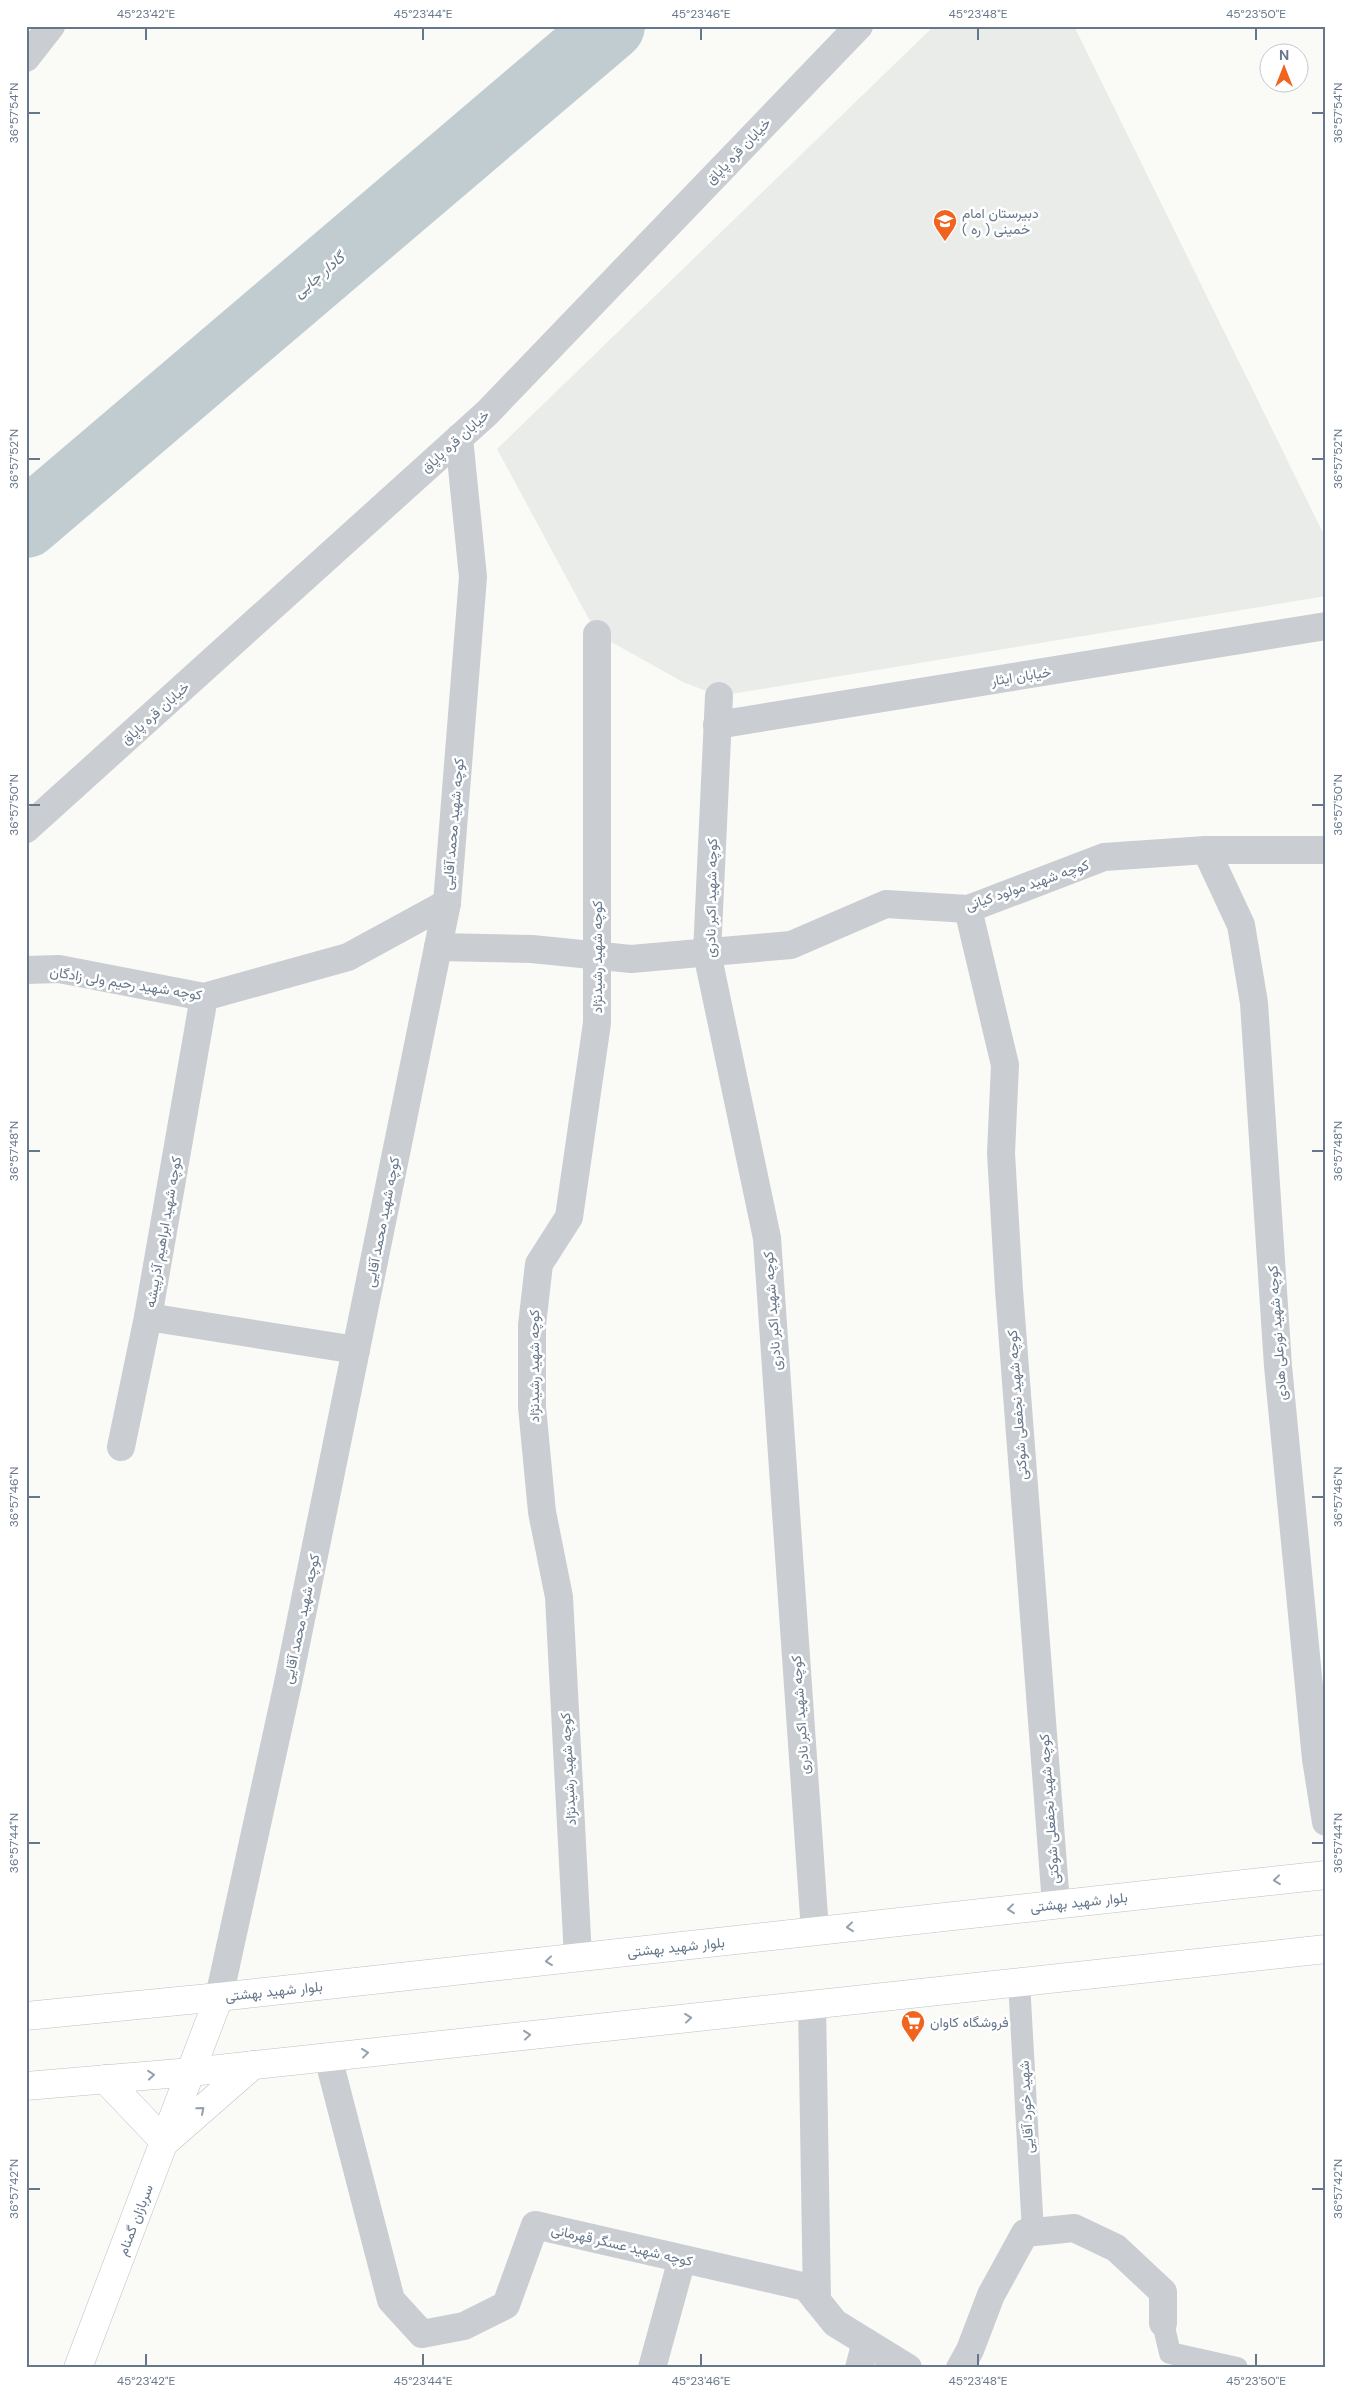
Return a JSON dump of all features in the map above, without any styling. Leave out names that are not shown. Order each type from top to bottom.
[{"type":"main road","name":"بلوار شهید بهشتی","points":[[26,2016],[218,1997],[1326,1875]]},
{"type":"main road","points":[[26,2086],[191,2072],[1326,1949]]},
{"type":"main road","name":"سربازان گمنام","points":[[78,2368],[165,2142],[218,1997]]},
{"type":"main road","points":[[105,2079],[165,2142],[252,2065]]},
{"type":"street","points":[[26,58],[51,26]]},
{"type":"street","name":"خیابان قره پاپاق","points":[[26,829],[487,413],[859,26]]},
{"type":"street","name":"کوچه شهید محمد آقایی","points":[[218,1997],[288,1683],[447,903],[473,577],[459,438]]},
{"type":"street","name":"خیابان ایثار","points":[[717,725],[1326,626]]},
{"type":"street","name":"کوچه شهید رشیدنژاد","points":[[578,1957],[559,1597],[540,1493],[532,1407],[532,1325],[539,1264],[569,1217],[597,1023],[597,634]]},
{"type":"street","name":"کوچه شهید اکبر نادری","points":[[719,696],[707,953],[767,1238],[815,1931]]},
{"type":"street","name":"کوچه شهید مولود کیانی","points":[[438,947],[532,949],[631,959],[791,946],[886,904],[968,909],[1104,857],[1206,850],[1326,850]]},
{"type":"street","name":"کوچه شهید نورعلی هادی","points":[[1206,850],[1241,925],[1254,1003],[1278,1366],[1316,1759],[1326,1822]]},
{"type":"street","name":"کوچه شهید رحیم ولی زادگان","points":[[26,970],[59,969],[204,997],[348,957],[447,903]]},
{"type":"street","name":"کوچه شهید نجفعلی شوکتی","points":[[968,909],[1004,1065],[1000,1154],[1008,1290],[1056,1904]]},
{"type":"street","name":"کوچه شهید ابراهیم آذرپیشه","points":[[204,997],[148,1317],[356,1350]]},
{"type":"street","points":[[121,1447],[148,1317]]},
{"type":"street","points":[[812,2005],[817,2301]]},
{"type":"street","name":"کوچه شهید عسگر قهرمانی","points":[[328,2057],[391,2300],[422,2334],[464,2326],[506,2305],[535,2225],[806,2287],[862,2355],[908,2368]]},
{"type":"street","points":[[960,2368],[970,2350],[991,2295],[1025,2233],[1074,2228],[1116,2248],[1163,2292],[1163,2324]]},
{"type":"street","points":[[652,2368],[682,2259]]},
{"type":"lane","name":"شهید خورد آقایی","points":[[1019,1982],[1033,2232]]},
{"type":"lane","points":[[1163,2324],[1170,2353],[1237,2368]]},
{"type":"shaded area","name":"دبیرستان امام خمینی ( ره )","points":[[934,26],[1074,26],[1326,539],[1326,596],[719,696],[683,682],[597,634],[497,449]]},
{"type":"waterway","name":"گادار چایی","points":[[26,524],[611,26]]},
{"type":"place","name":"دبیرستان امام خمینی ( ره )","points":[[945,242]]},
{"type":"place","name":"فروشگاه کاوان","points":[[913,2043]]}]
